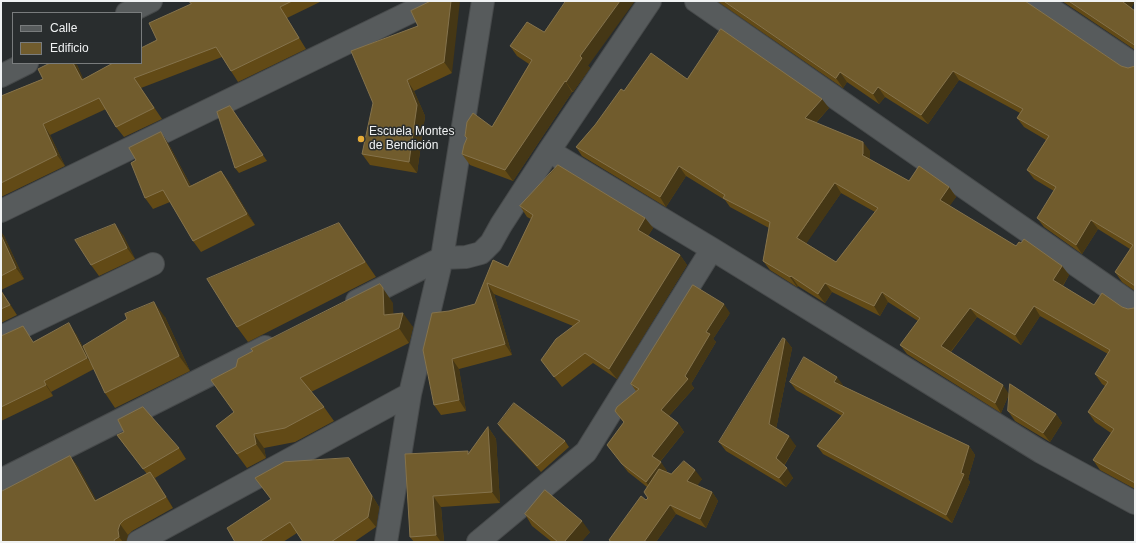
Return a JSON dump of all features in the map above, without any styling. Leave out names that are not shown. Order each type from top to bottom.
[{"type":"street","points":[[129,12],[151,1]]},
{"type":"street","points":[[1,211],[433,1]]},
{"type":"street","points":[[381,539],[410,394],[442,258],[483,1]]},
{"type":"street","points":[[343,308],[442,258],[466,257],[481,252],[491,243],[549,151],[650,1]]},
{"type":"street","points":[[696,1],[1135,306]]},
{"type":"street","points":[[1039,1],[1135,64]]},
{"type":"street","points":[[1,76],[25,64]]},
{"type":"street","points":[[549,151],[712,249],[1041,452],[1135,503]]},
{"type":"street","points":[[478,542],[586,452],[712,249]]},
{"type":"street","points":[[1,337],[153,264]]},
{"type":"street","points":[[1,480],[286,336]]},
{"type":"street","points":[[138,542],[410,394]]},
{"type":"building","points":[[189,1],[292,1],[280,7],[299,38],[231,71],[216,47],[134,78],[154,108],[116,127],[99,98],[43,124],[57,155],[1,183],[1,96],[43,79],[38,69],[48,64],[74,64],[82,80],[111,64],[142,64],[142,48],[157,40],[149,23],[191,4]]},
{"type":"building","points":[[431,1],[451,1],[444,62],[407,80],[417,105],[409,162],[362,154],[373,103],[351,51],[418,26],[411,11]]},
{"type":"building","points":[[566,1],[620,1],[580,56],[582,58],[505,170],[462,154],[467,138],[465,136],[467,122],[473,113],[492,127],[532,60],[510,46],[527,22],[544,32]]},
{"type":"building","points":[[724,1],[1025,1],[1121,66],[1128,68],[1135,66],[1135,286],[1115,272],[1133,245],[1091,220],[1076,245],[1037,218],[1056,187],[1027,170],[1049,136],[1017,118],[1023,109],[953,71],[921,115],[878,87],[873,94],[840,72],[836,78]]},
{"type":"building","points":[[1069,1],[1123,1],[1135,11],[1135,45]]},
{"type":"building","points":[[721,29],[822,99],[805,118],[863,142],[862,155],[909,181],[919,166],[949,187],[940,200],[1016,246],[1024,239],[1062,266],[1053,280],[1094,305],[1102,293],[1122,307],[1128,309],[1135,307],[1135,483],[1093,460],[1114,429],[1088,412],[1108,382],[1095,374],[1110,350],[1034,306],[1015,335],[970,308],[941,346],[1003,385],[995,403],[900,345],[920,318],[882,292],[874,306],[825,283],[818,294],[791,276],[790,277],[763,261],[770,222],[723,198],[725,195],[679,166],[660,197],[576,147],[595,125],[621,89],[624,91],[651,53],[687,79]],"holes":[[[835,183],[878,208],[836,262],[797,238]]]},
{"type":"building","points":[[230,106],[263,155],[235,168],[217,112]]},
{"type":"building","points":[[161,132],[189,187],[221,171],[247,214],[193,241],[163,190],[145,198],[131,163],[136,160],[129,148]]},
{"type":"building","points":[[558,165],[645,218],[638,230],[680,255],[609,369],[585,353],[554,377],[541,360],[556,339],[580,321],[487,283],[505,344],[452,359],[459,400],[434,405],[423,350],[432,313],[449,311],[475,304],[493,260],[508,267],[533,215],[520,206]]},
{"type":"building","points":[[339,223],[365,262],[237,327],[207,279]]},
{"type":"building","points":[[115,224],[127,248],[91,265],[75,240]]},
{"type":"building","points":[[1,235],[16,268],[1,276]]},
{"type":"building","points":[[380,284],[383,288],[384,315],[403,313],[399,328],[300,378],[324,407],[285,428],[254,434],[256,444],[237,454],[216,426],[234,412],[211,380],[236,367],[238,359],[253,351],[251,349]]},
{"type":"building","points":[[693,285],[724,304],[706,332],[710,334],[685,376],[688,379],[661,410],[678,423],[652,456],[661,462],[646,482],[622,464],[607,445],[624,422],[615,411],[617,407],[639,389],[631,384]]},
{"type":"building","points":[[1,291],[10,305],[1,309]]},
{"type":"building","points":[[154,302],[179,356],[105,393],[83,346],[127,319],[125,314]]},
{"type":"building","points":[[69,323],[87,358],[44,381],[46,385],[1,407],[1,336],[23,326],[33,342]]},
{"type":"building","points":[[783,338],[785,339],[769,424],[789,436],[776,458],[787,468],[779,478],[719,442]]},
{"type":"building","points":[[804,357],[837,377],[834,382],[969,446],[961,473],[964,474],[946,515],[817,446],[844,413],[790,382]]},
{"type":"building","points":[[1010,384],[1056,414],[1043,433],[1008,411]]},
{"type":"building","points":[[514,403],[565,441],[537,466],[498,424]]},
{"type":"building","points":[[143,407],[179,448],[143,469],[117,435],[124,432],[118,420]]},
{"type":"building","points":[[488,427],[492,492],[433,496],[436,535],[410,537],[405,454],[468,451],[468,454]]},
{"type":"building","points":[[70,456],[95,501],[150,472],[166,497],[124,520],[120,524],[118,530],[119,537],[114,540],[115,542],[1,542],[1,492]]},
{"type":"building","points":[[349,458],[372,496],[368,517],[331,542],[303,542],[290,522],[259,542],[235,542],[227,528],[271,499],[255,478],[284,462]]},
{"type":"building","points":[[684,461],[695,470],[687,481],[712,492],[700,519],[670,505],[644,542],[612,542],[609,540],[641,496],[646,500],[648,498],[644,492],[659,469],[671,474]]},
{"type":"building","points":[[545,490],[582,521],[564,542],[558,542],[525,514]]},
{"type":"place","name":"Escuela Montes de Bendición","points":[[361,139]]}]
